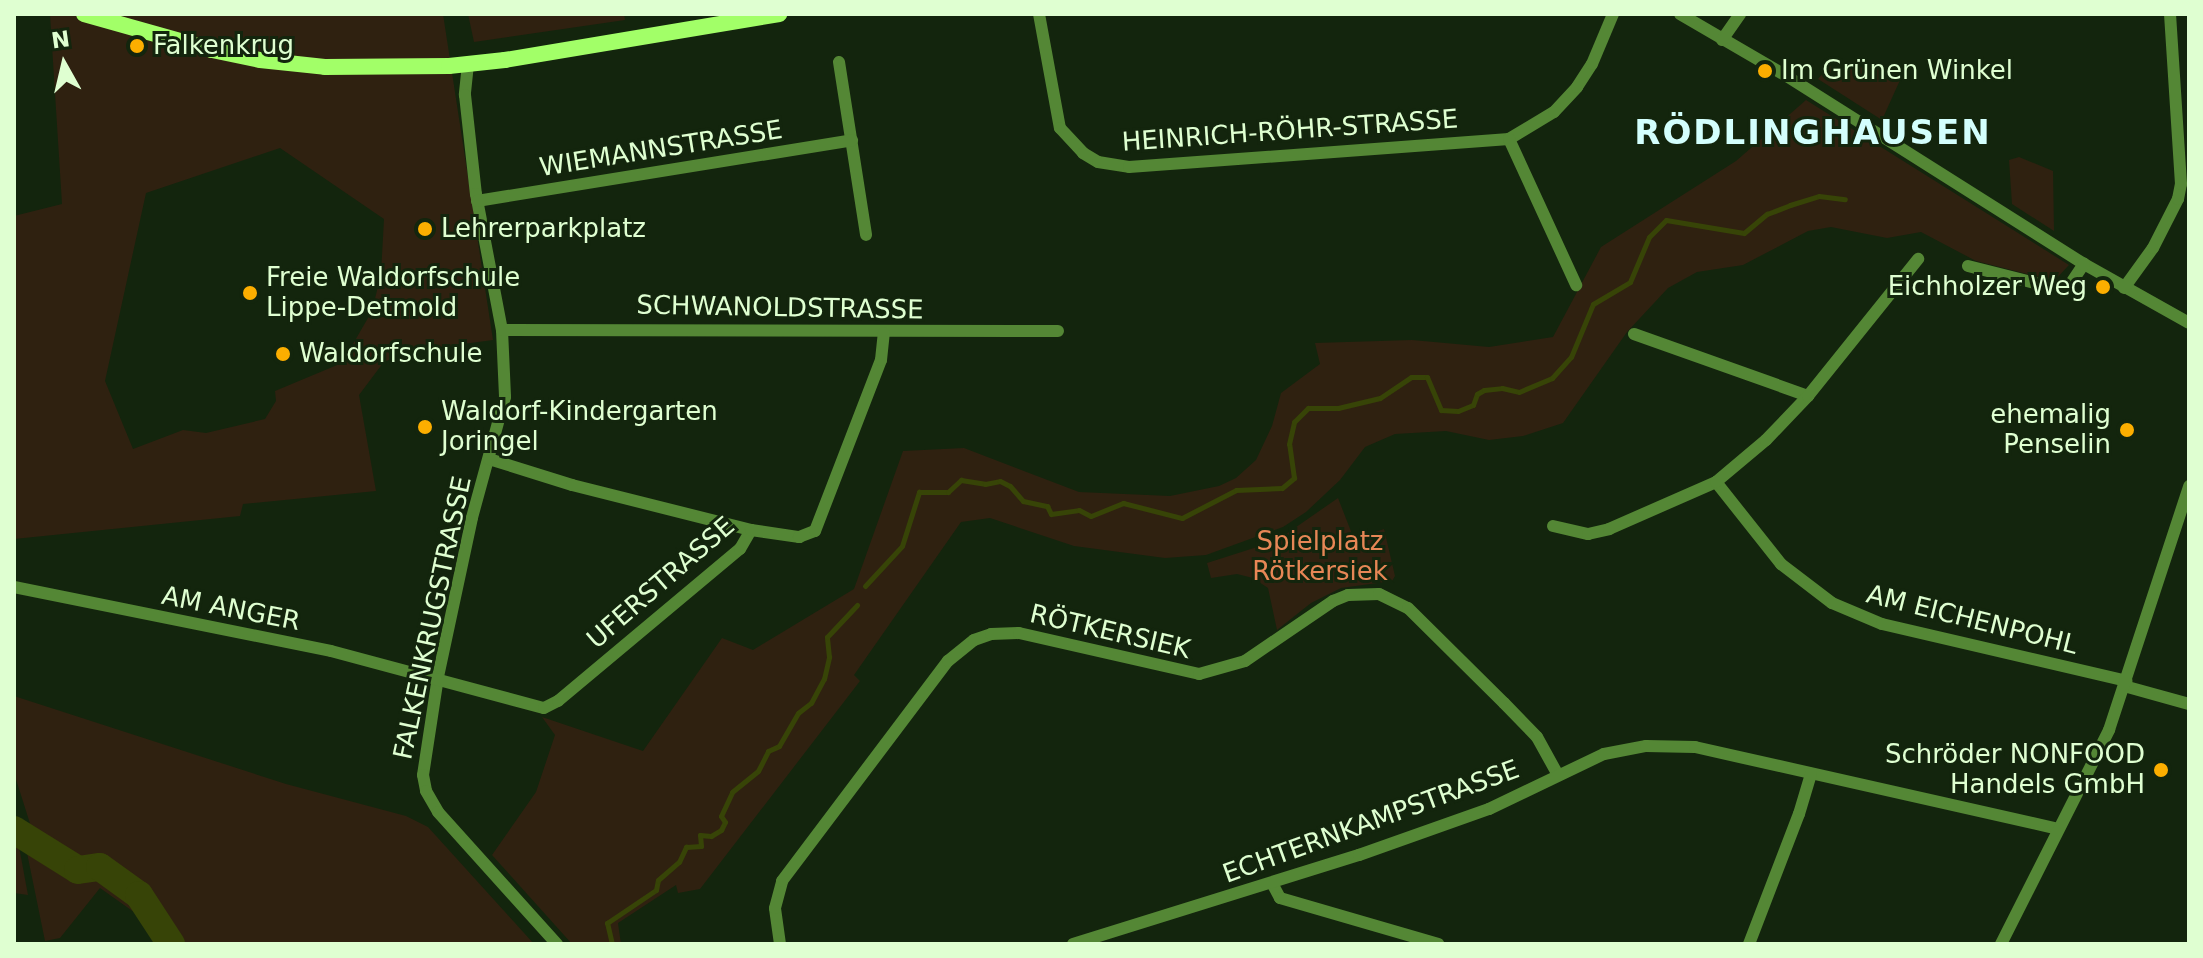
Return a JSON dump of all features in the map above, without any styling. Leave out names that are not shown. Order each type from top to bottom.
[{"type":"street","points":[[84,14],[165,39],[292,65],[468,64],[779,14]]},
{"type":"street","name":"HEINRICH-RÖHR-STRASSE","points":[[1039,14],[1060,128],[1083,153],[1098,162],[1129,167],[1509,139],[1554,112],[1577,87],[1592,64],[1613,14]]},
{"type":"street","points":[[1680,14],[2084,264],[2189,323]]},
{"type":"street","points":[[1722,40],[1740,14]]},
{"type":"street","points":[[2124,288],[2153,248],[2178,199],[2181,184],[2170,14]]},
{"type":"street","points":[[839,62],[866,235]]},
{"type":"street","name":"FALKENKRUGSTRASSE","points":[[468,64],[465,95],[477,201],[502,330],[505,397],[472,518],[438,677],[423,775],[426,791],[438,812],[557,944]]},
{"type":"street","points":[[1509,139],[1576,285]]},
{"type":"street","name":"WIEMANNSTRASSE","points":[[477,201],[852,140]]},
{"type":"street","points":[[1553,526],[1588,534],[1609,529],[1716,482],[1766,440],[1808,396],[1918,259]]},
{"type":"street","points":[[1968,266],[2039,284],[2069,286],[2084,264]]},
{"type":"street","name":"SCHWANOLDSTRASSE","points":[[502,330],[748,328],[884,333],[1058,331]]},
{"type":"street","name":"UFERSTRASSE","points":[[438,677],[536,708],[548,707],[740,549],[751,530],[799,537],[815,531],[881,360],[884,333]]},
{"type":"street","points":[[1634,334],[1808,396]]},
{"type":"street","points":[[489,459],[572,485],[751,530]]},
{"type":"street","name":"AM EICHENPOHL","points":[[1716,482],[1781,564],[1832,603],[1882,624],[2125,684],[2189,704]]},
{"type":"street","points":[[2001,944],[2109,730],[2189,486]]},
{"type":"street","name":"AM ANGER","points":[[14,587],[331,651],[438,677]]},
{"type":"street","name":"RÖTKERSIEK","points":[[780,944],[775,908],[782,881],[948,661],[974,640],[991,634],[1019,633],[1199,674],[1245,661],[1333,601],[1348,595],[1379,594],[1408,608],[1496,694],[1537,737],[1558,775]]},
{"type":"street","name":"ECHTERNKAMPSTRASSE","points":[[1073,944],[1272,883],[1489,809],[1604,754],[1668,745],[2058,829]]},
{"type":"street","points":[[1749,944],[1811,774]]},
{"type":"street","points":[[1272,883],[1280,898],[1376,923],[1438,944]]},
{"type":"green space","points":[[50,14],[443,14],[493,340],[403,352],[383,363],[359,395],[376,491],[243,504],[240,516],[14,539],[14,216],[62,204]],"holes":[[[280,148],[384,219],[381,274],[372,311],[342,363],[275,391],[276,401],[265,419],[206,433],[183,430],[133,449],[105,381],[146,193]]]},
{"type":"green space","points":[[468,14],[624,14],[625,20],[474,42]]},
{"type":"green space","points":[[1829,66],[1905,69],[1882,120],[1818,79]]},
{"type":"green space","points":[[1806,100],[2069,265],[2054,281],[1976,261],[1921,232],[1887,238],[1831,227],[1808,231],[1743,265],[1697,272],[1668,288],[1627,332],[1563,423],[1523,436],[1489,440],[1446,431],[1395,434],[1365,447],[1340,480],[1306,512],[1283,527],[1206,555],[1165,558],[1074,546],[990,518],[961,522],[854,675],[860,681],[700,889],[678,893],[676,885],[618,923],[621,944],[572,944],[492,855],[536,792],[555,735],[542,717],[643,751],[722,638],[753,650],[854,589],[903,451],[964,448],[1079,492],[1170,496],[1219,486],[1236,478],[1256,460],[1272,426],[1281,393],[1320,364],[1315,343],[1412,340],[1489,347],[1553,337],[1601,247],[1736,161]]},
{"type":"green space","points":[[2019,157],[2053,171],[2054,231],[2012,204],[2009,160]]},
{"type":"green space","name":"Spielplatz Rötkersiek","points":[[1338,498],[1354,539],[1384,529],[1395,576],[1392,581],[1341,588],[1311,603],[1277,630],[1268,588],[1253,578],[1237,574],[1211,578],[1207,563],[1276,541]]},
{"type":"green space","points":[[14,696],[286,784],[406,816],[428,827],[534,944],[158,944],[148,922],[100,888],[60,938],[45,941],[25,843],[82,884],[66,859],[33,833],[14,773]]},
{"type":"green space","points":[[14,833],[20,852],[28,895],[14,893]]},
{"type":"waterway","points":[[865,586],[902,546],[919,492],[948,492],[961,480],[985,484],[1000,481],[1010,486],[1023,501],[1047,506],[1051,514],[1079,510],[1091,516],[1123,503],[1182,518],[1236,490],[1282,488],[1294,478],[1289,444],[1294,422],[1308,408],[1338,408],[1380,398],[1411,377],[1427,377],[1441,410],[1458,411],[1473,405],[1477,394],[1484,390],[1502,388],[1519,392],[1552,378],[1571,357],[1593,304],[1630,282],[1649,237],[1666,220],[1744,233],[1767,214],[1790,205],[1819,196],[1845,199]]},
{"type":"waterway","points":[[612,944],[607,923],[656,890],[658,880],[679,862],[686,847],[701,846],[700,835],[711,836],[721,830],[725,822],[721,816],[732,792],[758,771],[768,751],[779,746],[798,713],[811,703],[824,679],[829,657],[827,637],[857,605]]},
{"type":"waterway","points":[[14,830],[78,870],[100,867],[139,895],[171,944]]},
{"type":"place","name":"Falkenkrug","points":[[137,46]]},
{"type":"place","name":"Im Grünen Winkel","points":[[1765,71]]},
{"type":"place","name":"Lehrerparkplatz","points":[[425,229]]},
{"type":"place","name":"Eichholzer Weg","points":[[2103,287]]},
{"type":"place","name":"Freie Waldorfschule Lippe-Detmold","points":[[250,293]]},
{"type":"place","name":"Waldorfschule","points":[[283,354]]},
{"type":"place","name":"Waldorf-Kindergarten Joringel","points":[[425,427]]},
{"type":"place","name":"ehemalig Penselin","points":[[2127,430]]},
{"type":"place","name":"Schröder NONFOOD Handels GmbH","points":[[2161,770]]},
{"type":"district","name":"RÖDLINGHAUSEN","points":[[1813,133]]}]
